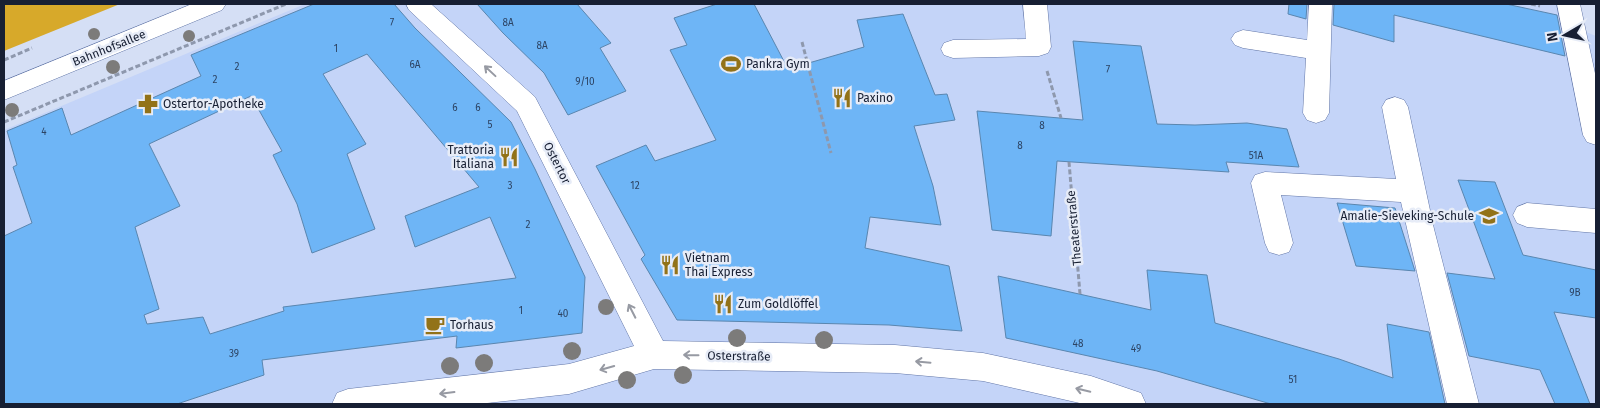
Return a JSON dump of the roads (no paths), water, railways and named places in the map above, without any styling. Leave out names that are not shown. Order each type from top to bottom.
[{"type":"street","name":"Bahnhofsallee","points":[[4,91],[214,4]]},
{"type":"street","name":"Ostertor","points":[[417,4],[526,104],[654,355]]},
{"type":"street","points":[[953,49],[1040,47],[1035,4]]},
{"type":"street","points":[[1316,113],[1320,4]]},
{"type":"street","points":[[1568,4],[1596,135]]},
{"type":"street","points":[[1243,39],[1318,51]]},
{"type":"street","points":[[1396,107],[1412,191],[1463,404]]},
{"type":"street","points":[[1279,243],[1264,183],[1412,191]]},
{"type":"street","points":[[1527,215],[1596,221]]},
{"type":"street","name":"Osterstraße","points":[[348,404],[569,379],[654,355],[895,359],[983,367],[1091,391],[1130,404]]},
{"type":"place","name":"Pankra Gym","points":[[731,64]]},
{"type":"place","name":"Paxino","points":[[842,98]]},
{"type":"place","name":"Ostertor-Apotheke","points":[[148,104]]},
{"type":"place","name":"Trattoria Italiana","points":[[509,157]]},
{"type":"place","name":"Amalie-Sieveking-Schule","points":[[1489,216]]},
{"type":"place","name":"Vietnam Thai Express","points":[[670,265]]},
{"type":"place","name":"Zum Goldlöffel","points":[[723,304]]},
{"type":"place","name":"Torhaus","points":[[435,325]]}]
